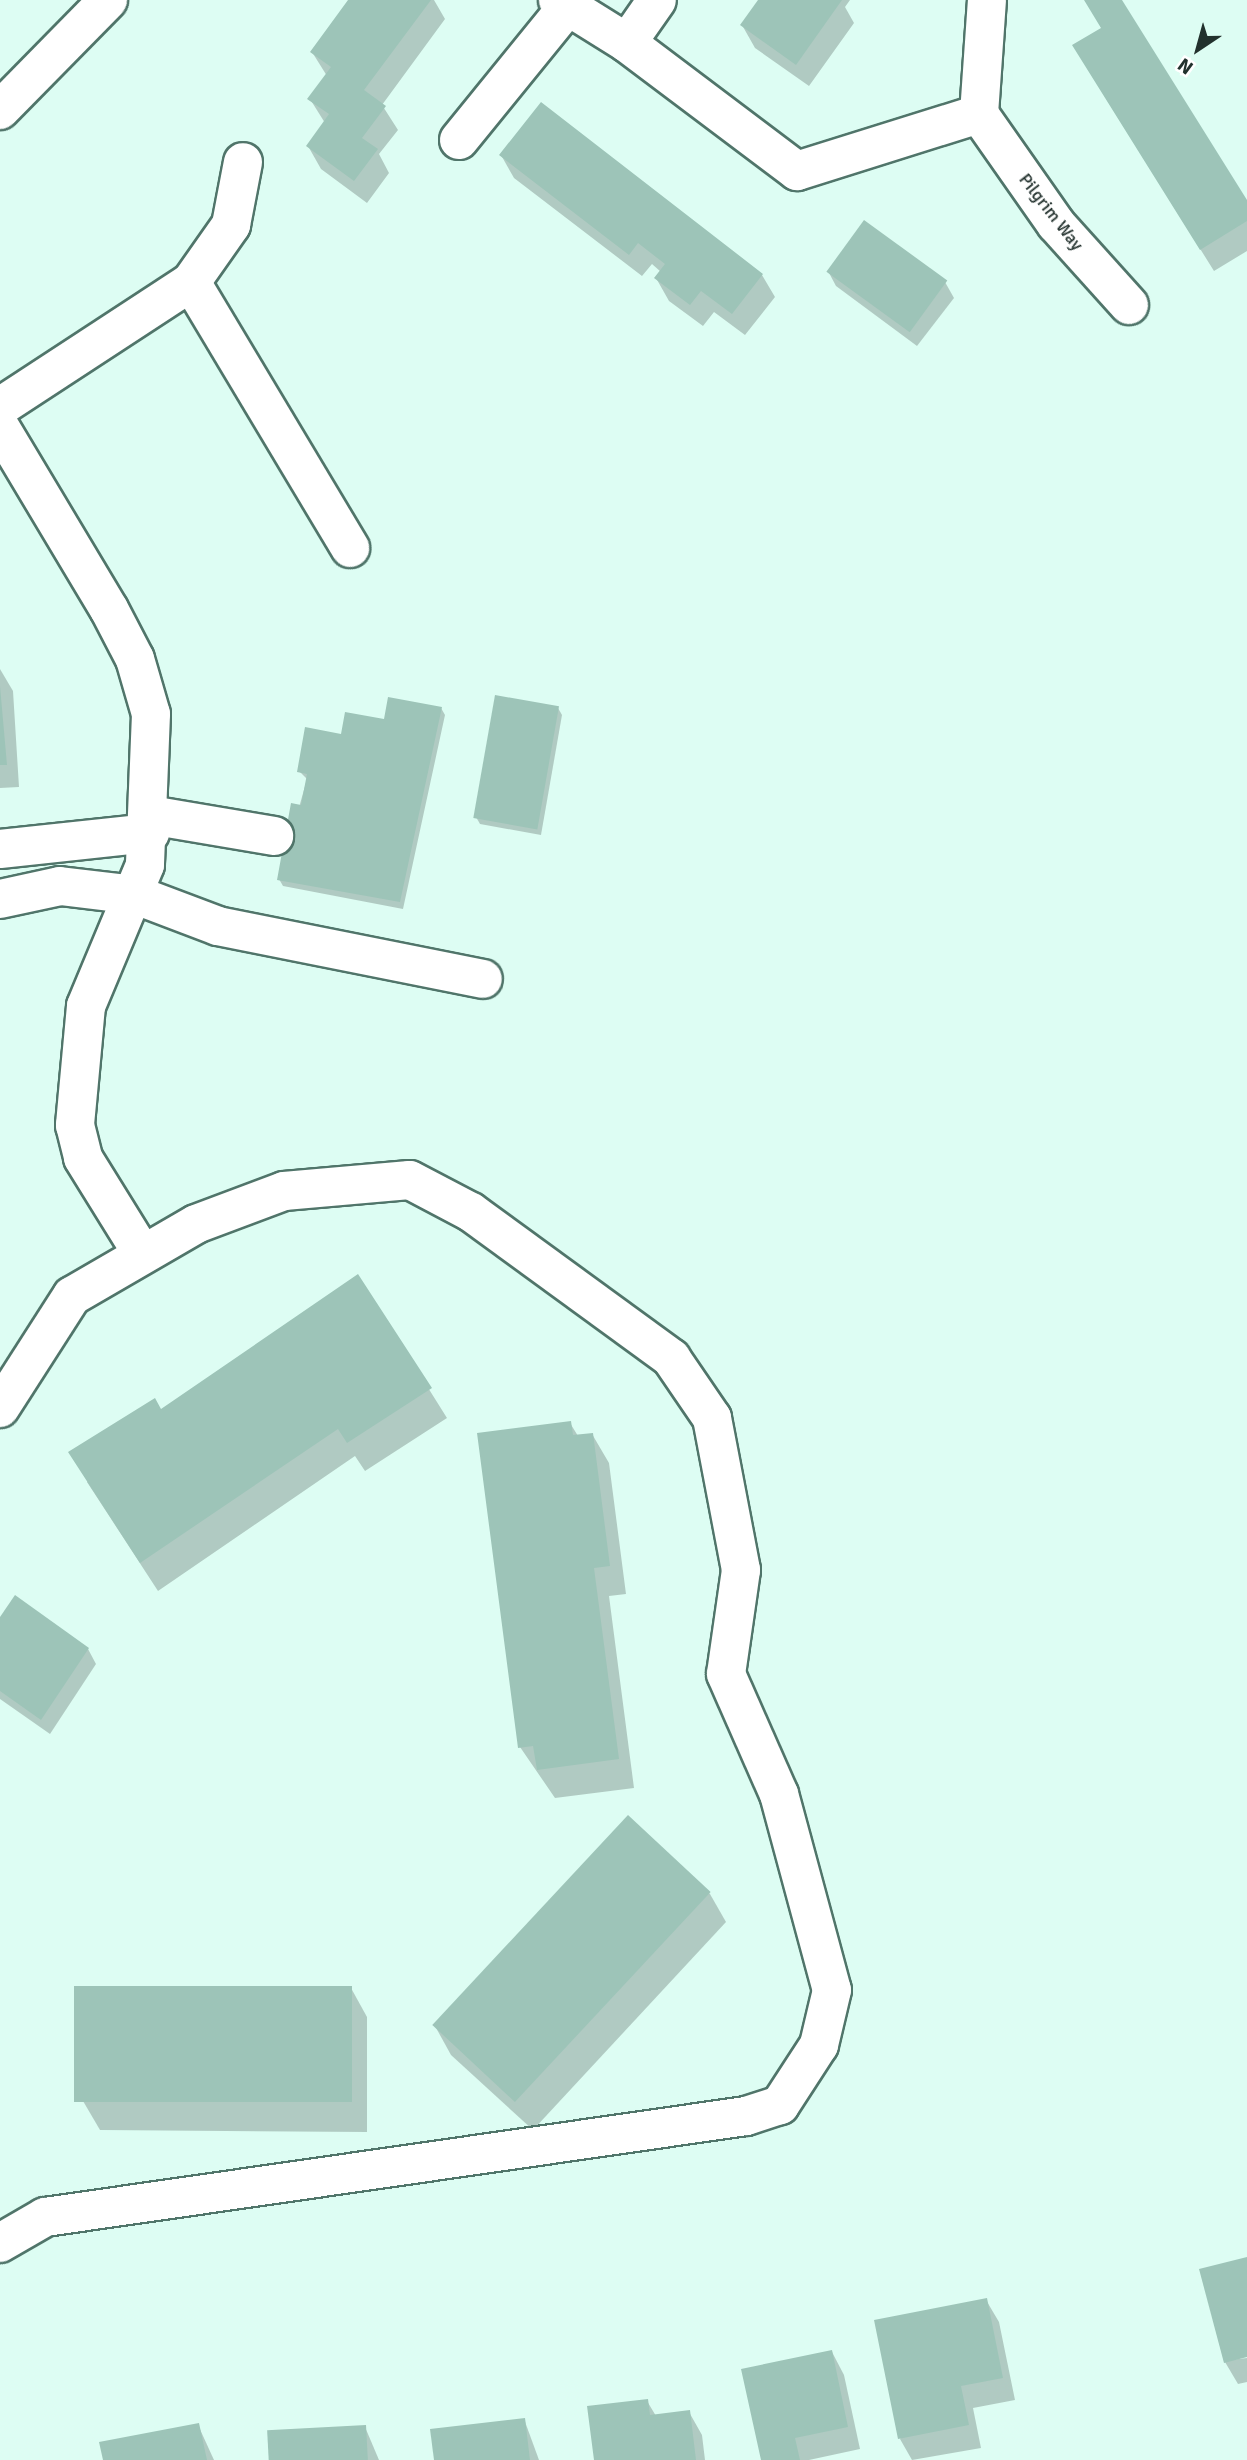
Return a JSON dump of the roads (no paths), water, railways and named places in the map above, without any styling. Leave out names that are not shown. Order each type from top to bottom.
[{"type":"street","points":[[0,110],[108,0]]},
{"type":"street","points":[[627,43],[657,0]]},
{"type":"street","points":[[459,140],[563,4],[627,43],[797,171],[979,114],[987,0]]},
{"type":"street","name":"Pilgrim Way","points":[[979,114],[1056,224],[1129,305]]},
{"type":"street","points":[[0,407],[191,282],[231,225],[243,162]]},
{"type":"street","points":[[191,282],[351,548]]},
{"type":"street","points":[[0,427],[79,555],[146,687],[150,824],[136,895],[86,1006],[75,1125],[83,1158],[142,1252]]},
{"type":"street","points":[[0,849],[150,824],[274,836]]},
{"type":"street","points":[[0,899],[60,886],[136,895],[218,926],[484,979]]},
{"type":"street","points":[[0,1408],[72,1296],[142,1252],[196,1224],[284,1191],[410,1180],[471,1212],[671,1358],[712,1418],[729,1481],[741,1570],[726,1674],[779,1794],[832,1990],[819,2045],[780,2105],[746,2116],[45,2217],[0,2243]]}]
